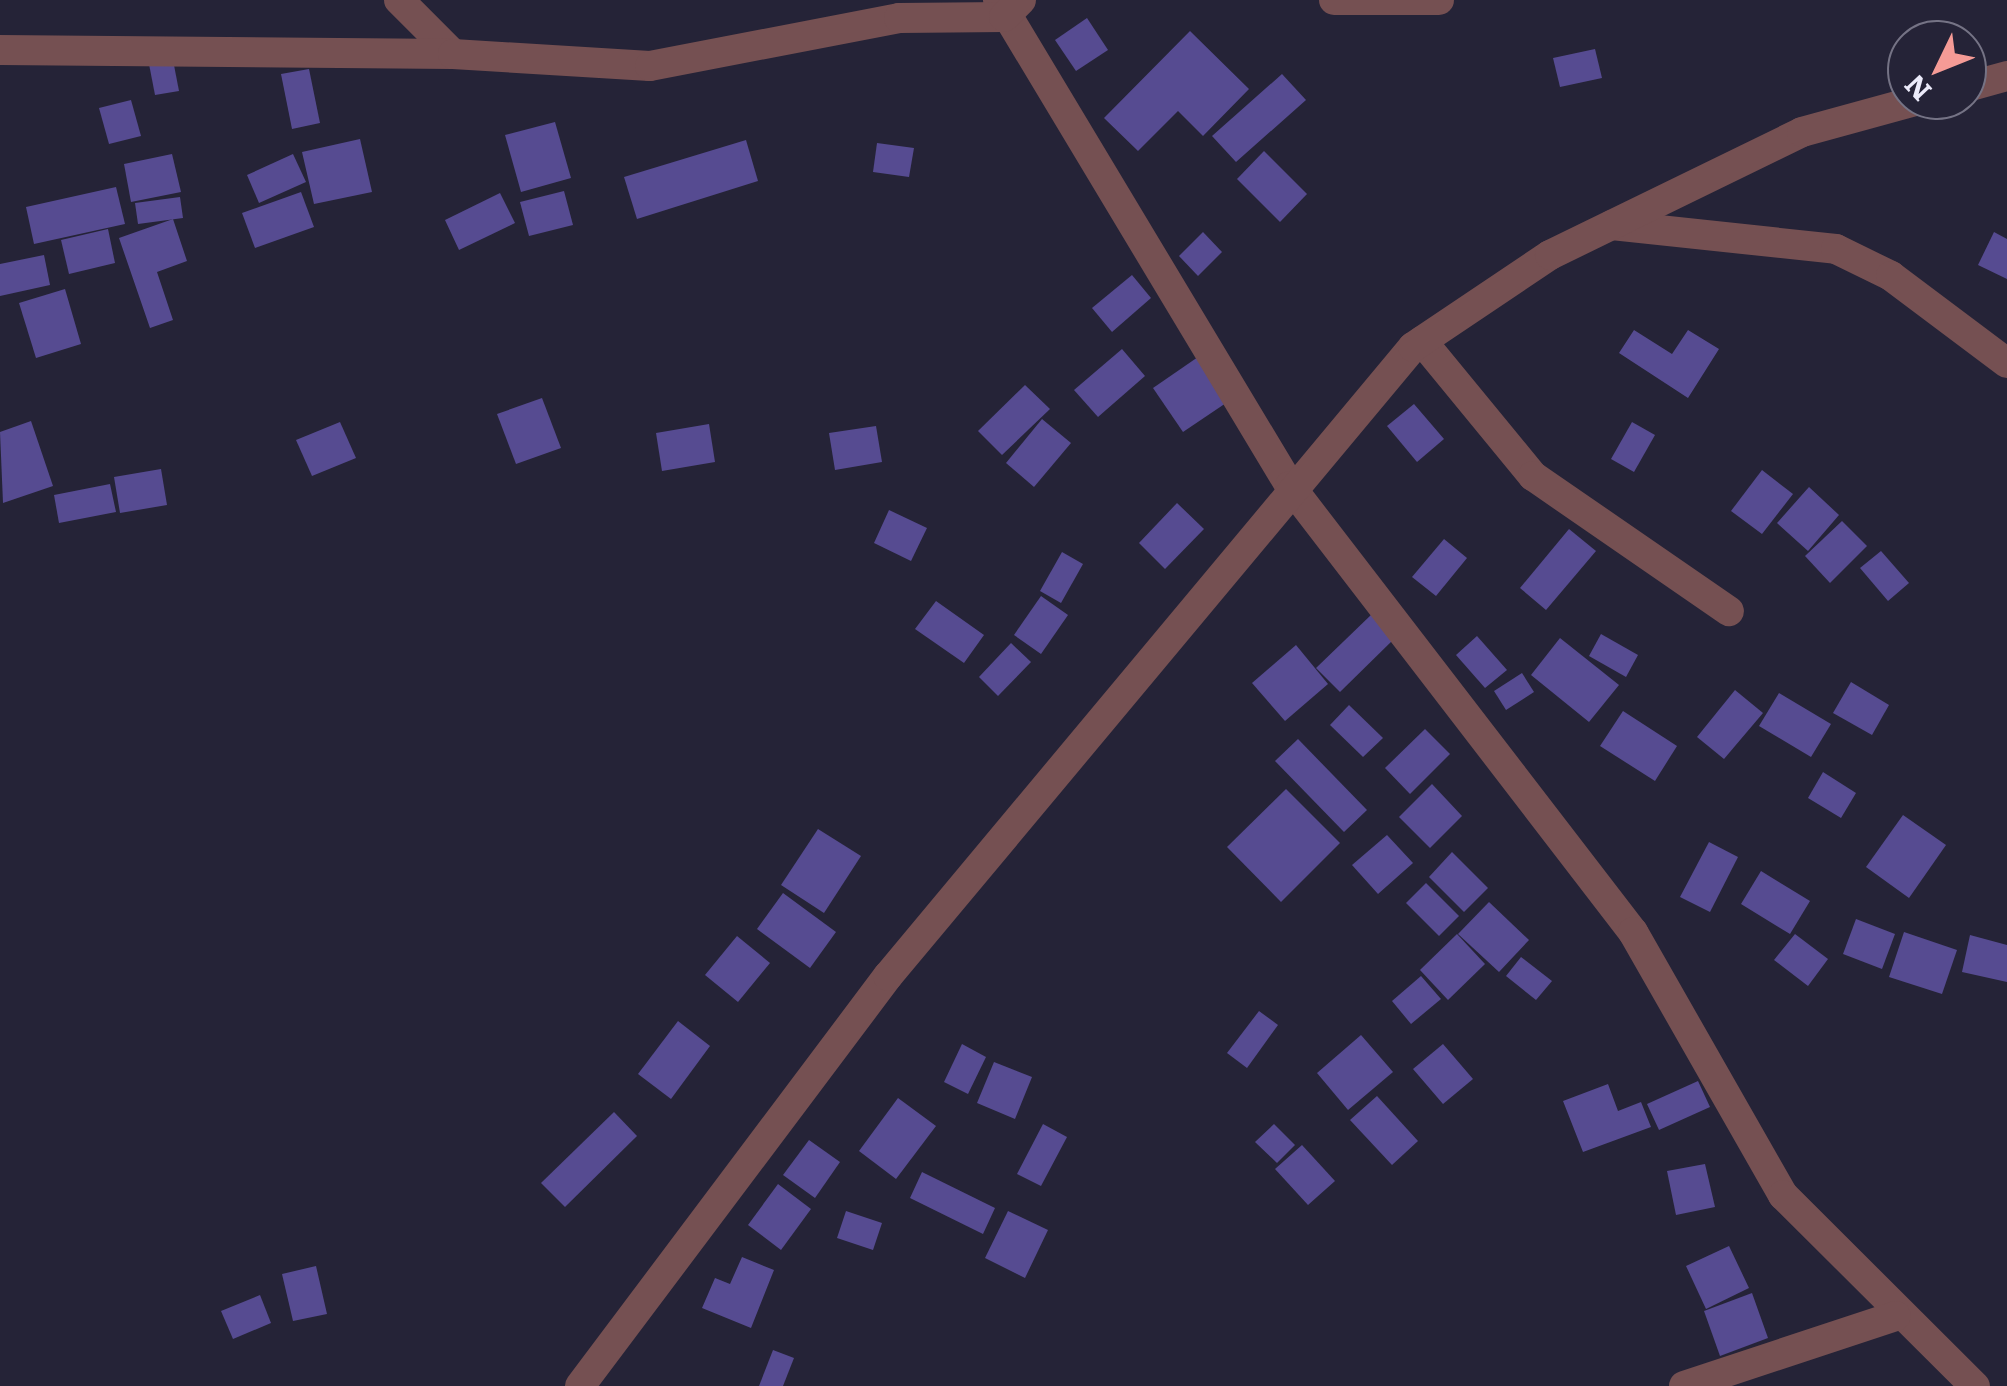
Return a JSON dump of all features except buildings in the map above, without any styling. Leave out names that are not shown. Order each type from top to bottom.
[{"type":"street","points":[[399,0],[453,54]]},
{"type":"street","points":[[1334,0],[1438,0]]},
{"type":"street","points":[[0,50],[453,54],[650,66],[900,18],[1008,5],[1290,486],[1633,932],[1783,1195],[1896,1316],[1975,1386]]},
{"type":"street","points":[[580,1386],[888,976],[1290,486],[1422,341],[1611,226],[1802,132],[1887,109]]},
{"type":"street","points":[[1611,226],[1836,249],[1891,276],[2007,363]]},
{"type":"street","points":[[1422,341],[1534,476],[1729,611]]},
{"type":"street","points":[[1684,1386],[1896,1316]]}]
